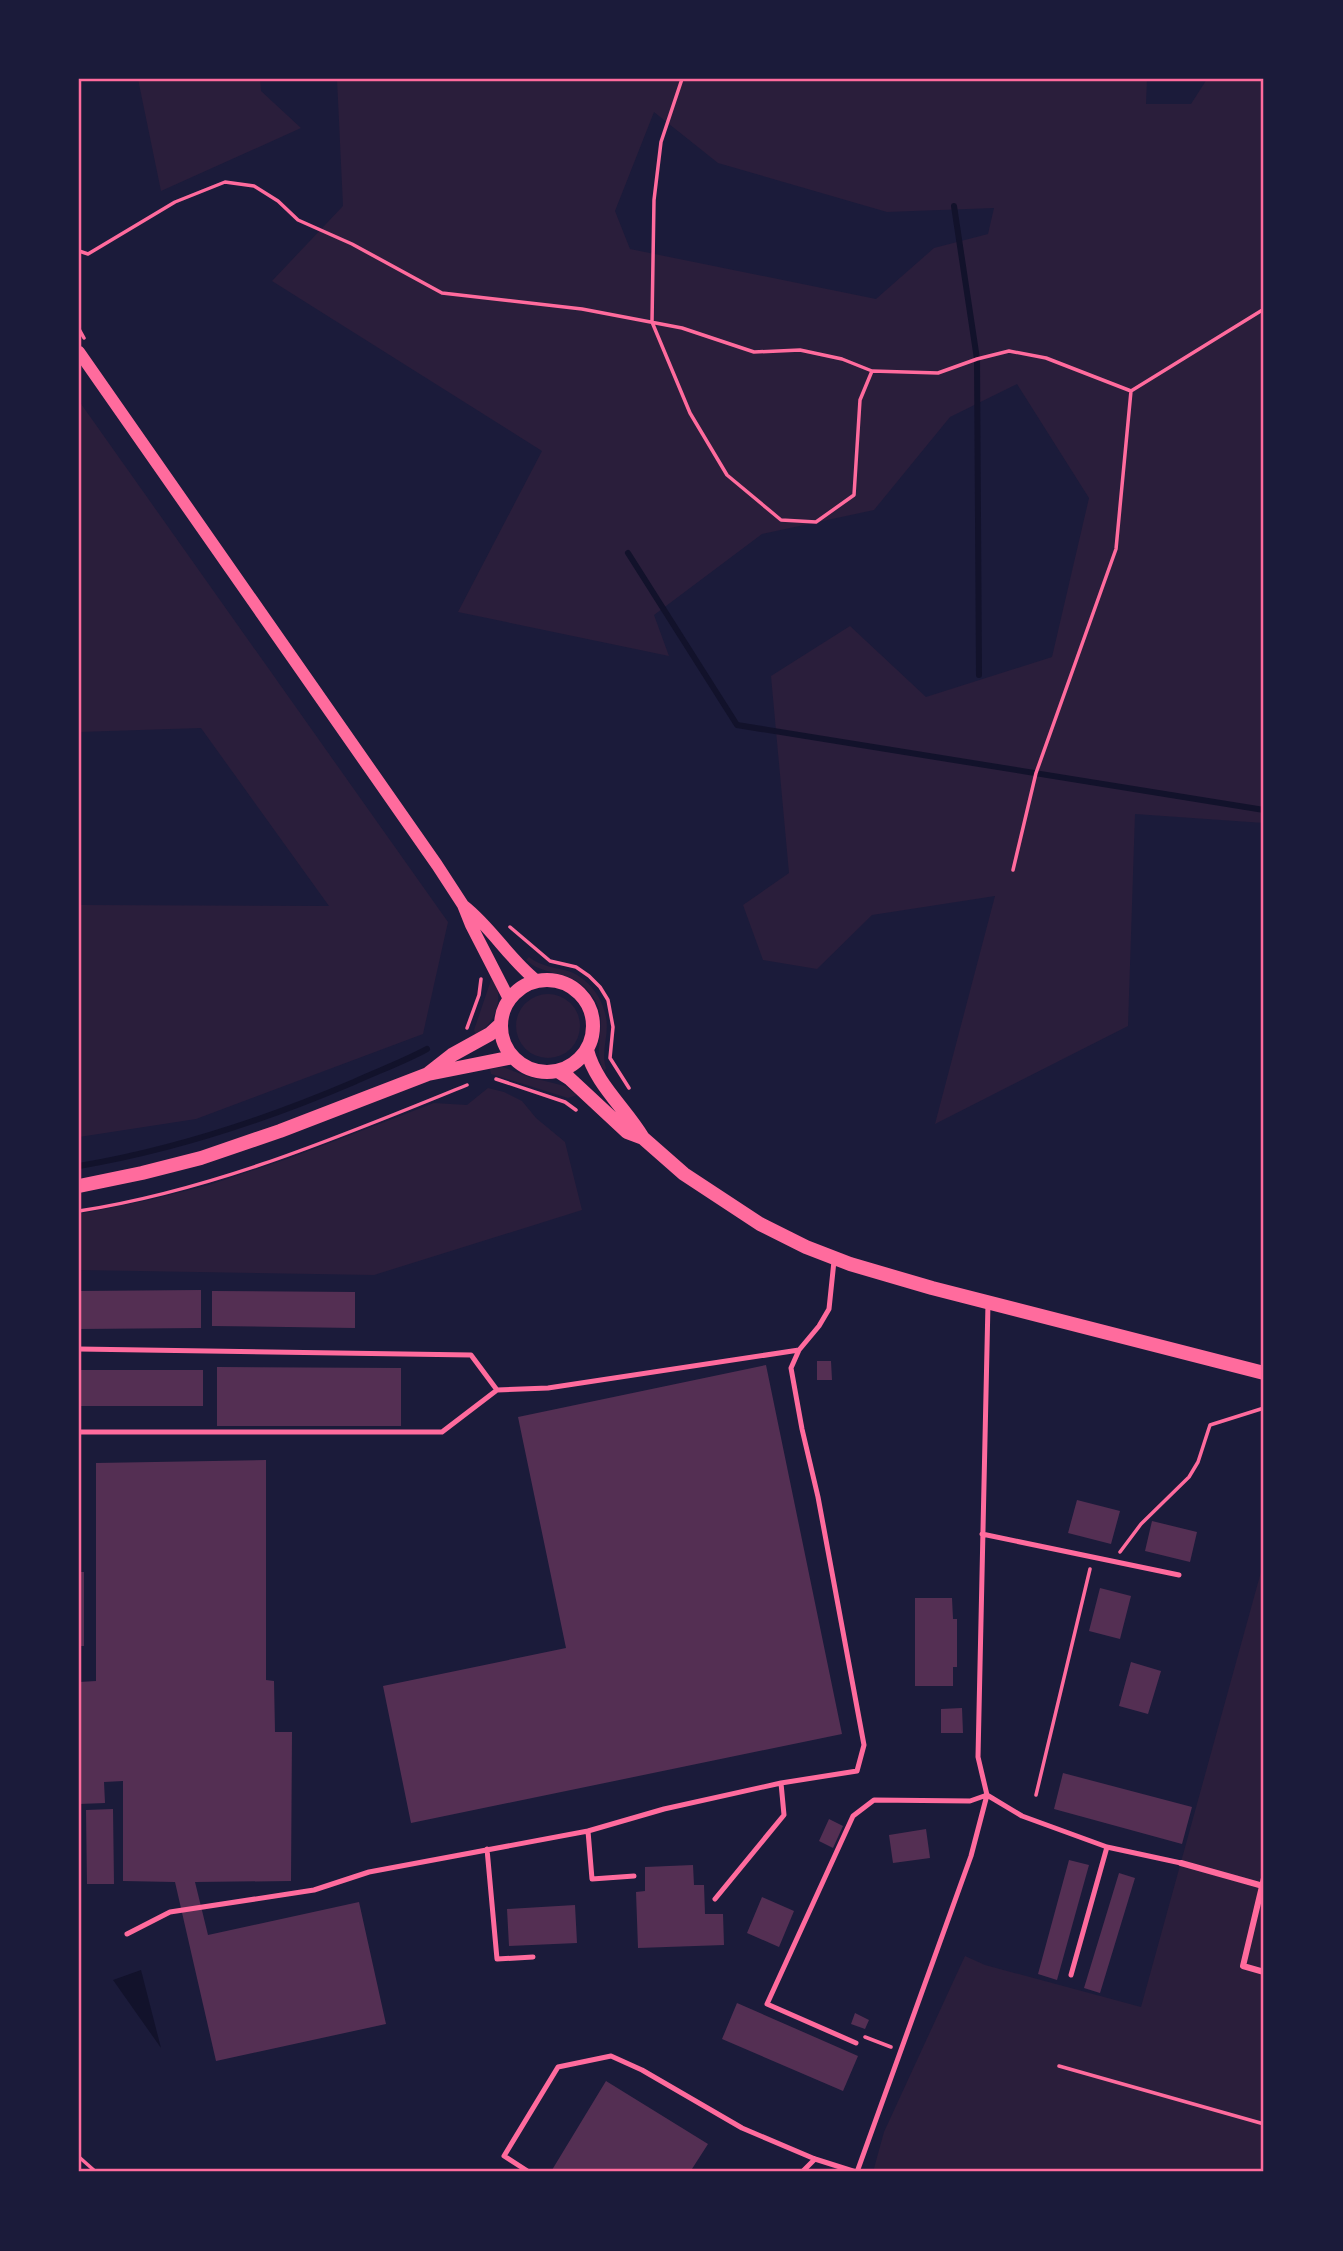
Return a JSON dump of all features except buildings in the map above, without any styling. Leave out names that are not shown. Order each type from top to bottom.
[{"type":"main road","points":[[552,980],[567,984],[584,999],[593,1021],[587,1050],[579,1060],[558,1071],[534,1070],[513,1058],[502,1036],[502,1015],[509,999],[521,988],[537,981],[552,980]]},
{"type":"main road","points":[[428,1074],[452,1055],[490,1034],[501,1024]]},
{"type":"main road","points":[[587,1050],[590,1063],[643,1139]]},
{"type":"main road","points":[[79,1186],[201,1158],[428,1074],[513,1058]]},
{"type":"main road","points":[[558,1071],[627,1132],[643,1139],[684,1174],[760,1224],[806,1247],[932,1288],[1264,1373]]},
{"type":"street","points":[[79,352],[463,905],[506,988],[509,999]]},
{"type":"street","points":[[463,905],[482,919],[526,972],[537,981]]},
{"type":"street","points":[[1181,1863],[1263,1886]]},
{"type":"street","points":[[1264,1878],[1243,1966],[1264,1972]]},
{"type":"lane","points":[[127,1934],[170,1912],[314,1890],[369,1872],[589,1830],[664,1809],[781,1783],[857,1771],[864,1745],[821,1509],[791,1368],[799,1350],[829,1309],[835,1258]]},
{"type":"lane","points":[[529,2172],[503,2156],[558,2067],[611,2056],[642,2070],[742,2128],[857,2172],[971,1856],[987,1795],[978,1757],[988,1303]]},
{"type":"lane","points":[[79,1349],[471,1354],[497,1390]]},
{"type":"lane","points":[[79,1432],[442,1432],[497,1390],[548,1388],[799,1350]]},
{"type":"lane","points":[[982,1534],[1179,1575]]},
{"type":"lane","points":[[715,1899],[785,1815],[781,1783]]},
{"type":"lane","points":[[987,1795],[1022,1816],[1107,1847],[1181,1863]]},
{"type":"lane","points":[[856,2043],[767,2004],[853,1816],[874,1800],[970,1801],[987,1795]]},
{"type":"lane","points":[[589,1830],[592,1879],[634,1876]]},
{"type":"lane","points":[[1071,1975],[1107,1847]]},
{"type":"lane","points":[[487,1849],[497,1959],[533,1957]]},
{"type":"lane","points":[[802,2172],[815,2158]]},
{"type":"path","points":[[682,79],[661,142],[654,200],[653,322],[690,414],[727,475],[780,520],[816,522],[854,495],[860,400],[872,371]]},
{"type":"path","points":[[79,251],[88,254],[175,202],[225,182],[254,186],[278,201],[298,220],[352,244],[442,293],[582,309],[682,328],[754,352],[800,350],[842,359],[872,371],[938,373],[1009,351],[1046,358],[1130,391]]},
{"type":"path","points":[[1130,391],[1264,309]]},
{"type":"path","points":[[1013,870],[1036,773],[1116,550],[1130,391]]},
{"type":"path","points":[[518,935],[550,961],[576,967],[600,987],[608,1000],[613,1027],[610,1058],[627,1083],[631,1095]]},
{"type":"path","points":[[79,1211],[148,1198],[207,1182],[288,1155],[477,1080]]},
{"type":"path","points":[[1113,1561],[1141,1524],[1189,1477],[1198,1462],[1210,1425],[1264,1408]]},
{"type":"path","points":[[1036,1795],[1093,1557]]},
{"type":"path","points":[[856,2043],[859,2035],[901,2051]]},
{"type":"path","points":[[1059,2066],[1264,2124]]},
{"type":"path","points":[[79,2157],[96,2172]]},
{"type":"shaded area","points":[[138,79],[260,79],[261,91],[301,128],[161,191]]},
{"type":"shaded area","points":[[337,79],[1147,79],[1146,104],[1191,104],[1207,79],[1264,79],[1264,823],[1135,814],[1128,1026],[935,1124],[995,896],[872,915],[817,969],[763,960],[743,905],[789,873],[771,676],[850,626],[926,697],[1052,657],[1089,498],[1017,384],[950,417],[874,510],[762,534],[654,615],[669,656],[458,612],[542,451],[272,281],[343,206]],"holes":[[[654,112],[718,163],[887,212],[994,208],[988,234],[934,248],[876,299],[630,249],[615,211]]]},
{"type":"shaded area","points":[[79,401],[448,922],[423,1034],[196,1119],[79,1137],[79,905],[329,906],[201,728],[79,732]]},
{"type":"shaded area","points":[[529,957],[544,965],[577,975],[597,994],[607,1020],[604,1071],[599,1049],[601,1018],[592,996],[575,980],[532,965],[526,960]]},
{"type":"shaded area","points":[[495,979],[498,996],[496,1011],[489,1024],[476,1035],[474,1030],[491,980]]},
{"type":"shaded area","points":[[548,994],[560,996],[571,1003],[578,1014],[578,1038],[571,1049],[560,1056],[548,1058],[536,1056],[525,1049],[518,1038],[516,1026],[518,1014],[525,1003],[536,996]]},
{"type":"shaded area","points":[[503,1067],[565,1086],[577,1095],[568,1098],[491,1074],[490,1069]]},
{"type":"shaded area","points":[[488,1088],[522,1101],[536,1118],[565,1142],[582,1210],[374,1275],[79,1270],[79,1214],[209,1185],[290,1158],[434,1103],[467,1105]]},
{"type":"shaded area","points":[[1264,1561],[1264,2172],[873,2172],[884,2132],[965,1956],[985,1965],[1141,2007]]},
{"type":"shaded area","points":[[141,1970],[161,2048],[113,1980]]},
{"type":"waterway","points":[[954,206],[977,359],[979,675]]},
{"type":"waterway","points":[[628,553],[737,725],[1264,810]]},
{"type":"waterway","points":[[79,1166],[150,1151],[253,1121],[321,1096],[427,1049]]}]
